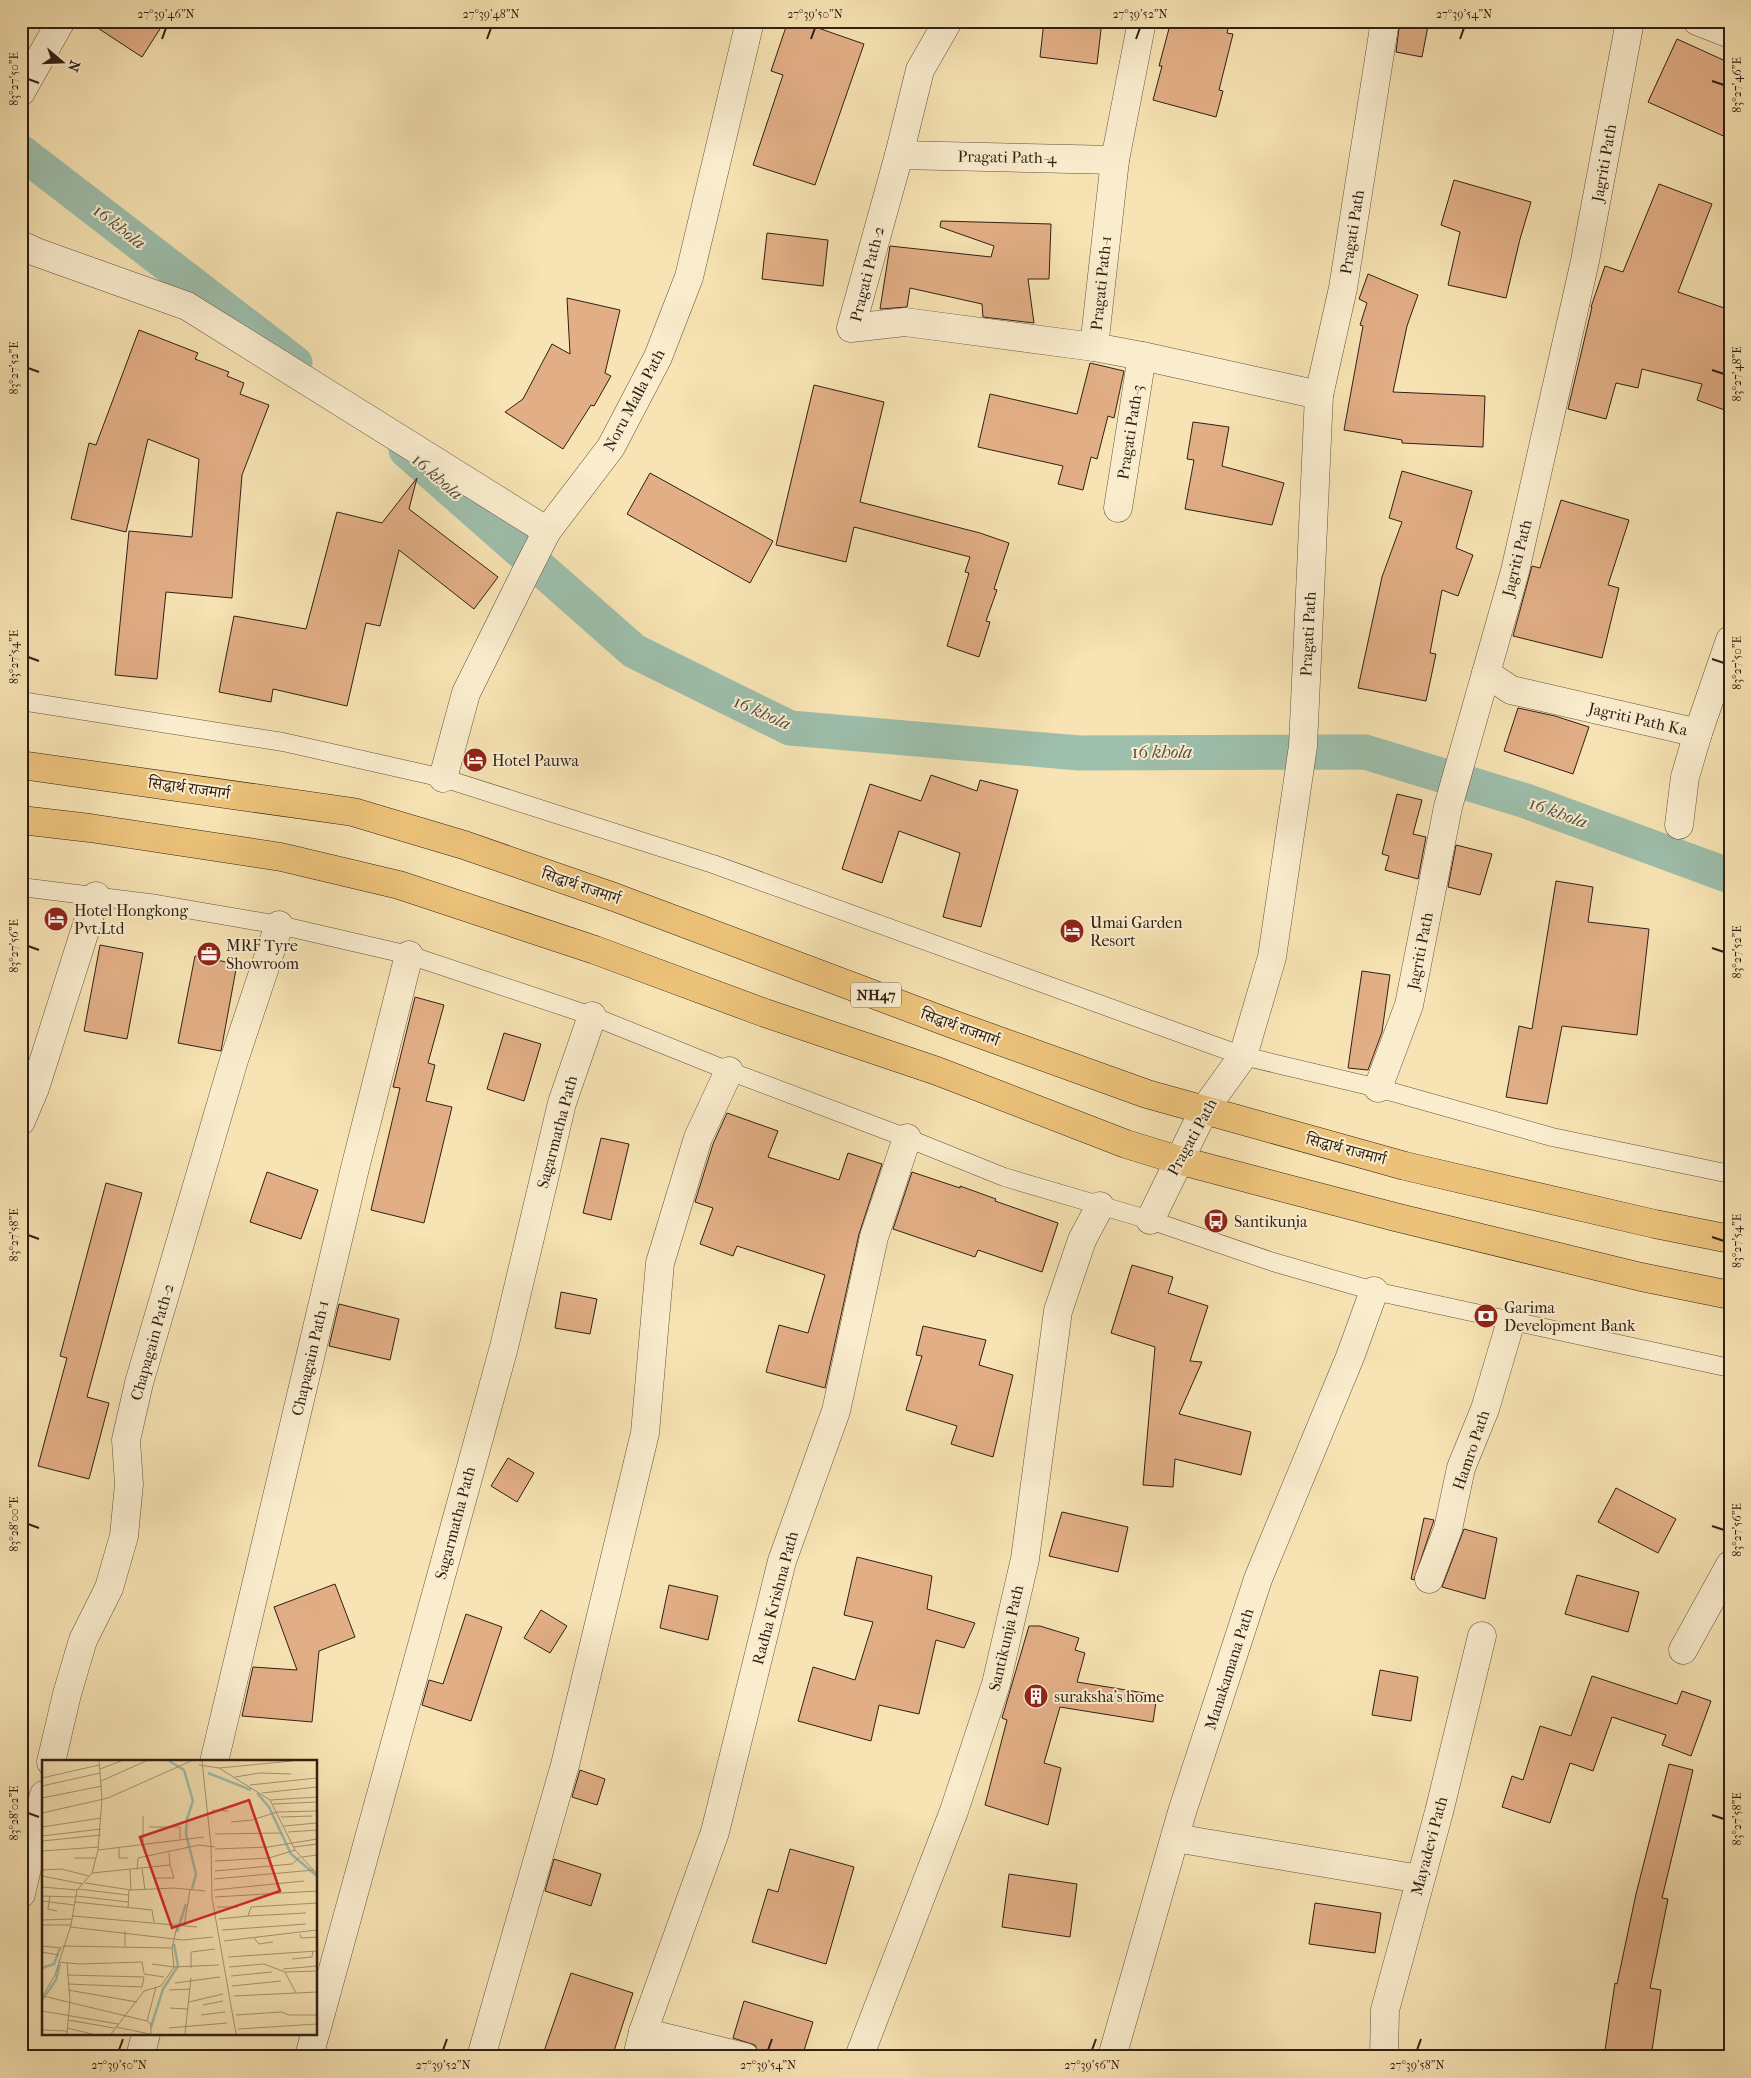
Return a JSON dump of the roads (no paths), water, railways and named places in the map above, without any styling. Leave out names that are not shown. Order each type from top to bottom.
[{"type":"highway","name":"सिद्धार्थ राजमार्ग","points":[[21,765],[353,812],[431,834],[623,901],[1128,1088],[1405,1166],[1655,1224],[1730,1239]]},
{"type":"highway","points":[[21,820],[90,828],[281,857],[399,885],[595,950],[765,1012],[937,1071],[1126,1144],[1178,1160],[1395,1218],[1730,1295]]},
{"type":"street","points":[[21,92],[60,21]]},
{"type":"street","name":"Noru Malla Path","points":[[443,778],[466,694],[547,531],[611,447],[658,357],[689,277],[750,21]]},
{"type":"street","name":"Pragati Path-2","points":[[948,21],[920,70],[899,155],[851,328],[905,322],[1094,347]]},
{"type":"street","name":"Pragati Path-1","points":[[1142,21],[1114,160],[1094,347],[1319,395]]},
{"type":"street","name":"Pragati Path","points":[[1150,1220],[1204,1110],[1243,1056],[1272,957],[1303,746],[1319,395],[1343,288],[1384,21]]},
{"type":"street","name":"Jagriti Path","points":[[1378,1088],[1409,1005],[1448,807],[1515,572],[1585,261],[1630,21]]},
{"type":"street","points":[[1697,21],[1730,34]]},
{"type":"street","name":"Pragati Path-4","points":[[899,155],[1114,160]]},
{"type":"street","points":[[21,245],[187,306],[547,531]]},
{"type":"street","name":"Pragati Path-3","points":[[1118,508],[1142,356]]},
{"type":"street","name":"Jagriti Path Ka","points":[[1486,672],[1511,690],[1698,733],[1730,640]]},
{"type":"street","points":[[1679,825],[1685,777],[1698,733]]},
{"type":"street","points":[[21,1121],[35,1088],[96,896]]},
{"type":"street","name":"Chapagain Path-2","points":[[51,1760],[67,1694],[83,1640],[109,1588],[124,1536],[128,1484],[126,1440],[139,1383],[234,1060],[278,924]]},
{"type":"street","name":"Chapagain Path-1","points":[[214,1760],[355,1168],[409,955]]},
{"type":"street","name":"Sagarmatha Path","points":[[318,2026],[504,1347],[562,1103],[592,1016]]},
{"type":"street","points":[[482,2057],[565,1766],[621,1526],[645,1433],[660,1263],[698,1138],[729,1071]]},
{"type":"street","name":"Radha Krishna Path","points":[[640,2044],[715,1832],[782,1561],[836,1411],[874,1237],[907,1138]]},
{"type":"street","name":"Santikunja Path","points":[[859,2057],[954,1811],[996,1684],[1025,1559],[1058,1312],[1082,1240],[1100,1206]]},
{"type":"street","name":"Manakamana Path","points":[[1112,2057],[1175,1838],[1258,1579],[1350,1357],[1374,1291]]},
{"type":"street","name":"Hamro Path","points":[[1429,1578],[1448,1529],[1461,1468],[1485,1409],[1511,1321]]},
{"type":"street","points":[[1683,1650],[1730,1565]]},
{"type":"street","name":"Mayadevi Path","points":[[1384,2057],[1385,2010],[1439,1812],[1482,1636]]},
{"type":"street","points":[[21,1894],[42,1804]]},
{"type":"street","points":[[1175,1838],[1420,1880]]},
{"type":"street","points":[[140,2057],[145,2036]]},
{"type":"street","name":"Sagarmatha Path","points":[[309,2057],[315,2036]]},
{"type":"street","points":[[640,2044],[745,2057]]},
{"type":"lane","points":[[21,701],[283,742],[443,778],[713,864],[1243,1056],[1378,1088],[1552,1137],[1730,1174]]},
{"type":"lane","points":[[21,887],[157,904],[278,924],[409,955],[592,1016],[729,1071],[907,1138],[1004,1178],[1150,1220],[1273,1262],[1374,1291],[1730,1368]]},
{"type":"waterway","name":"16 khola","points":[[21,152],[295,363]]},
{"type":"waterway","name":"16 khola","points":[[406,450],[634,651],[790,728],[1079,753],[1365,752],[1526,801],[1730,876]]},
{"type":"place","name":"Hotel Pauwa","points":[[475,760]]},
{"type":"place","name":"Hotel Hongkong Pvt.Ltd","points":[[56,919]]},
{"type":"place","name":"Umai Garden Resort","points":[[1072,931]]},
{"type":"place","name":"MRF Tyre Showroom","points":[[209,954]]},
{"type":"place","name":"Santikunja","points":[[1216,1221]]},
{"type":"place","name":"Garima Development Bank","points":[[1486,1316]]},
{"type":"place","name":"suraksha's home","points":[[1036,1696]]}]
